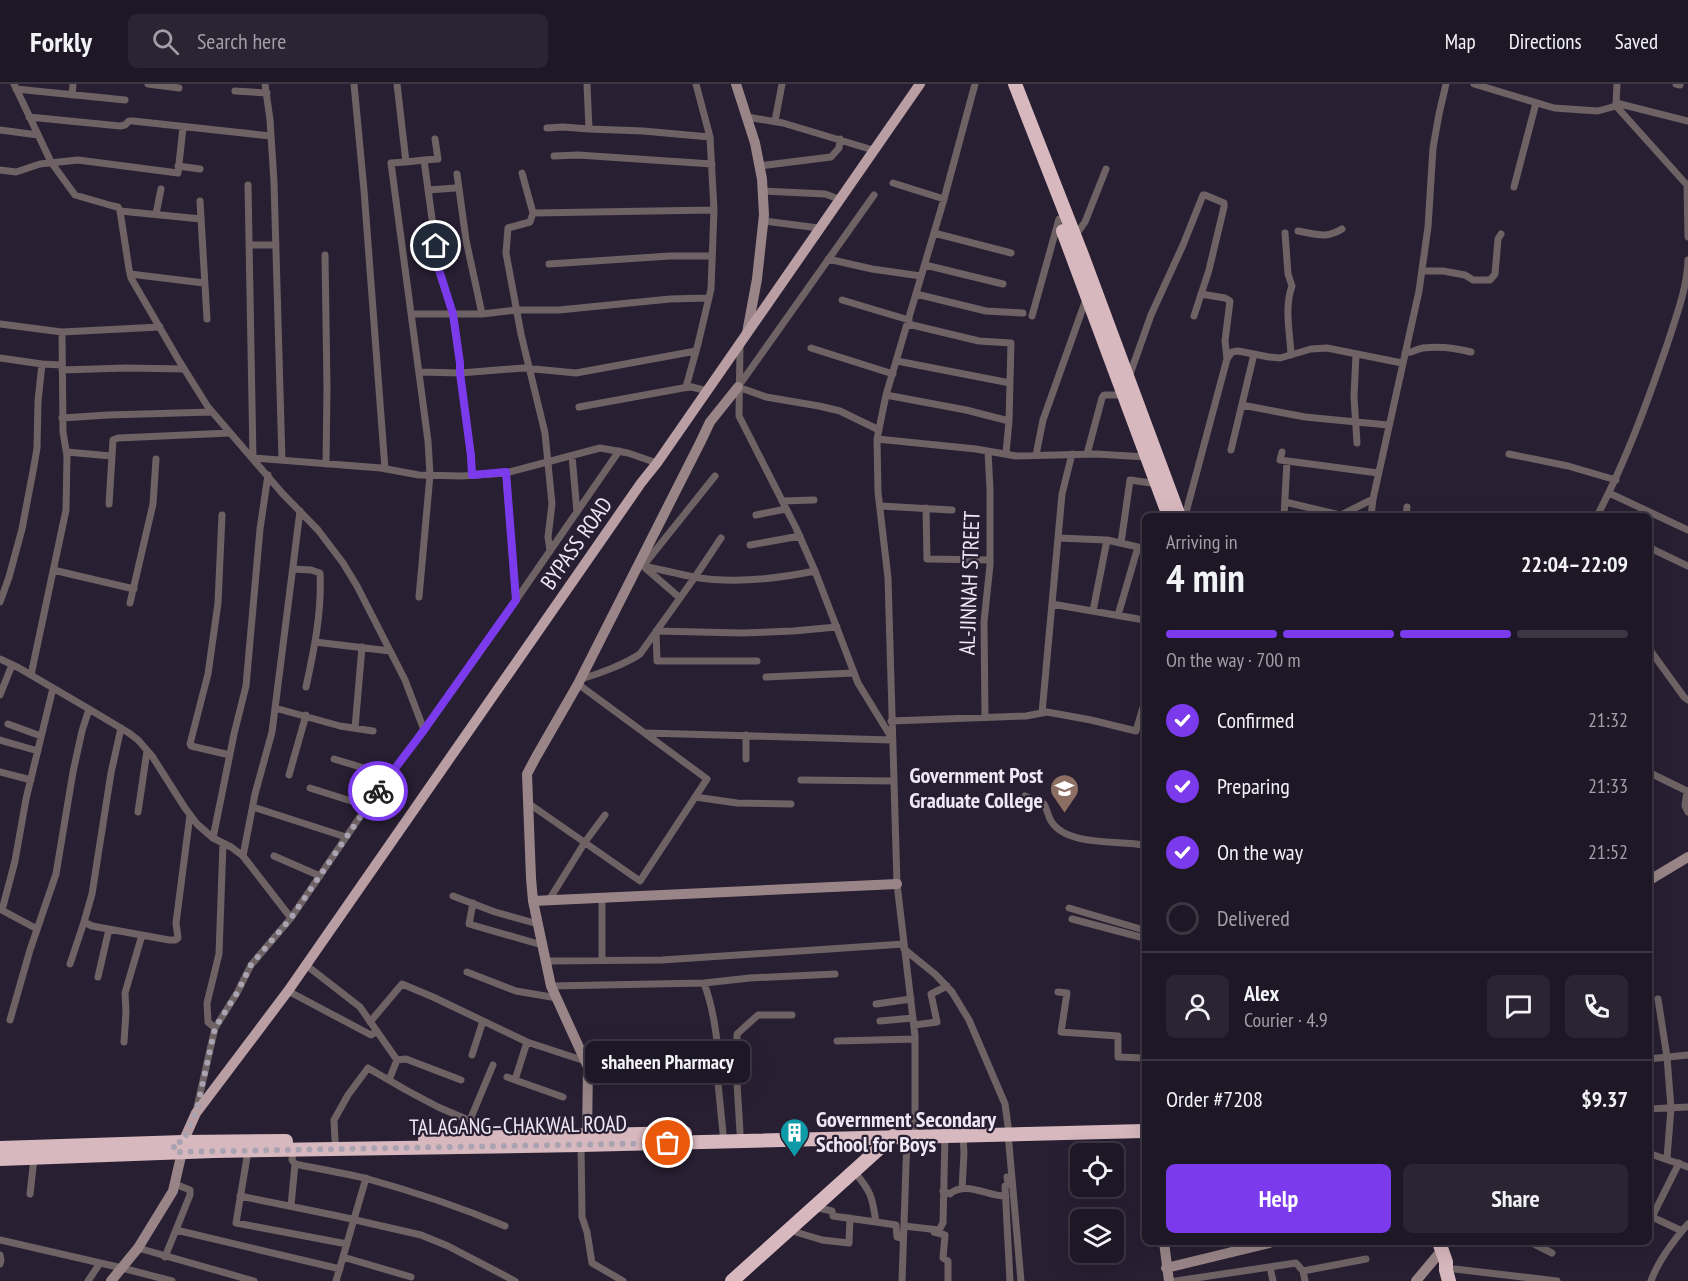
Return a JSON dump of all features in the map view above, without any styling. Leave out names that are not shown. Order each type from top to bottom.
[{"type":"highway","points":[[1007,84],[1168,513]]},
{"type":"highway","points":[[1015,84],[1075,236],[1178,513]]},
{"type":"highway","name":"TALAGANG–CHAKWAL ROAD","points":[[0,1159],[335,1140],[509,1137],[584,1140],[804,1136],[1142,1123]]},
{"type":"highway","name":"TALAGANG–CHAKWAL ROAD","points":[[903,1133],[945,1136],[1008,1130],[1142,1131]]},
{"type":"highway","name":"TALAGANG–CHAKWAL ROAD","points":[[0,1148],[185,1147],[294,1157],[740,1132],[804,1136]]},
{"type":"highway","points":[[732,1281],[854,1171],[903,1133]]},
{"type":"main road","name":"BYPASS ROAD","points":[[185,1147],[196,1113],[288,991],[920,84]]},
{"type":"street","points":[[72,95],[73,84]]},
{"type":"street","points":[[148,84],[179,88]]},
{"type":"street","points":[[266,84],[276,245],[282,460]]},
{"type":"street","points":[[354,84],[385,469]]},
{"type":"street","points":[[397,84],[406,162]]},
{"type":"street","points":[[587,84],[588,129]]},
{"type":"street","points":[[686,387],[711,289],[714,210],[710,137],[696,84]]},
{"type":"street","points":[[736,84],[755,142],[763,191],[764,221],[757,279],[743,338],[738,387],[739,416],[800,536],[858,683],[892,740]]},
{"type":"street","points":[[775,121],[783,84]]},
{"type":"street","points":[[902,1281],[903,1133],[915,1039],[897,884],[888,578],[880,506],[877,439],[886,396],[975,84]]},
{"type":"street","points":[[1371,513],[1422,271],[1428,227],[1433,148],[1438,114],[1446,84]]},
{"type":"street","points":[[1474,84],[1554,108],[1598,111],[1616,104],[1688,121]]},
{"type":"street","points":[[1617,84],[1616,104],[1688,187],[1688,237]]},
{"type":"street","points":[[15,87],[124,100]]},
{"type":"street","points":[[15,87],[51,162],[75,195],[118,207],[130,274],[184,369],[212,412],[318,530],[343,562],[405,680],[424,730]]},
{"type":"street","points":[[234,91],[267,93]]},
{"type":"street","points":[[1514,187],[1536,102]]},
{"type":"street","points":[[29,117],[120,126],[133,121],[271,136]]},
{"type":"street","points":[[747,117],[775,121],[873,150]]},
{"type":"street","points":[[0,170],[16,172],[51,162],[78,160],[178,173],[183,127]]},
{"type":"street","points":[[547,128],[643,131],[710,137]]},
{"type":"street","points":[[0,130],[38,135]]},
{"type":"street","points":[[419,597],[430,475],[428,441],[392,163],[438,159],[435,139]]},
{"type":"street","points":[[759,166],[831,157],[839,148],[840,139]]},
{"type":"street","points":[[554,156],[613,157],[712,164]]},
{"type":"street","points":[[424,160],[439,270],[453,314],[472,475]]},
{"type":"street","points":[[178,166],[200,169]]},
{"type":"street","points":[[1075,236],[1085,222],[1106,169]]},
{"type":"street","points":[[522,173],[533,213],[530,222],[508,228],[506,253],[528,368],[545,433],[552,504],[548,537],[550,551]]},
{"type":"street","points":[[457,174],[466,240],[482,314]]},
{"type":"street","points":[[893,183],[944,199]]},
{"type":"street","points":[[248,185],[253,458]]},
{"type":"street","points":[[428,190],[455,188]]},
{"type":"street","points":[[156,214],[161,189]]},
{"type":"street","points":[[763,191],[825,194],[839,200]]},
{"type":"street","points":[[623,1281],[592,1263],[582,1217],[588,1067],[551,986],[542,945],[533,901],[527,774],[580,682],[641,565],[710,422],[738,387],[874,195]]},
{"type":"street","points":[[1128,379],[1151,315],[1184,245],[1203,195],[1205,195],[1224,203],[1224,207],[1209,270],[1194,316]]},
{"type":"street","points":[[200,201],[207,319]]},
{"type":"street","points":[[533,213],[714,210]]},
{"type":"street","points":[[120,211],[201,219]]},
{"type":"street","points":[[1032,316],[1059,219]]},
{"type":"street","points":[[764,221],[819,228]]},
{"type":"street","points":[[1298,231],[1333,235],[1342,229]]},
{"type":"street","points":[[934,233],[1011,253]]},
{"type":"street","points":[[1285,233],[1288,274],[1292,286],[1287,312],[1291,355]]},
{"type":"street","points":[[1422,271],[1443,271],[1465,275],[1473,280],[1490,280],[1495,274],[1498,239],[1501,234]]},
{"type":"street","points":[[1319,235],[1320,245]]},
{"type":"street","points":[[249,245],[276,245]]},
{"type":"street","points":[[325,255],[326,464]]},
{"type":"street","points":[[549,264],[670,256],[712,256]]},
{"type":"street","points":[[828,260],[921,276]]},
{"type":"street","points":[[1599,513],[1616,480],[1641,418],[1681,302],[1688,260]]},
{"type":"street","points":[[925,265],[1003,284]]},
{"type":"street","points":[[130,274],[204,283]]},
{"type":"street","points":[[916,294],[986,311],[1023,314]]},
{"type":"street","points":[[1201,294],[1230,301],[1225,341],[1227,359]]},
{"type":"street","points":[[411,314],[482,314],[516,310],[559,310],[670,299],[709,298]]},
{"type":"street","points":[[1036,455],[1043,420],[1088,299]]},
{"type":"street","points":[[842,300],[908,322],[979,341],[1011,344],[1006,453]]},
{"type":"street","points":[[0,324],[62,332],[160,327]]},
{"type":"street","points":[[31,675],[66,510],[67,452],[62,418],[62,332]]},
{"type":"street","points":[[811,348],[893,374]]},
{"type":"street","points":[[1186,513],[1227,359],[1232,352],[1280,358],[1311,349],[1327,348],[1402,363]]},
{"type":"street","points":[[1405,353],[1412,353],[1421,348],[1455,348],[1471,352]]},
{"type":"street","points":[[420,372],[460,373],[528,368],[576,373],[696,351]]},
{"type":"street","points":[[1231,450],[1254,354]]},
{"type":"street","points":[[1356,354],[1354,397],[1357,443]]},
{"type":"street","points":[[0,358],[62,368],[184,369]]},
{"type":"street","points":[[897,361],[1010,383]]},
{"type":"street","points":[[0,602],[22,529],[34,466],[42,364]]},
{"type":"street","points":[[579,407],[686,387],[707,391]]},
{"type":"street","points":[[738,387],[766,397],[840,411],[879,430]]},
{"type":"street","points":[[1087,454],[1102,398],[1104,395],[1124,395]]},
{"type":"street","points":[[886,396],[966,410],[1009,421]]},
{"type":"street","points":[[1242,405],[1305,417],[1388,425]]},
{"type":"street","points":[[62,418],[212,412]]},
{"type":"street","points":[[109,504],[112,440],[230,433]]},
{"type":"street","points":[[877,439],[909,441],[1016,456],[1087,454],[1147,457]]},
{"type":"street","points":[[253,458],[385,469],[419,475],[472,475],[506,472],[600,448],[619,451],[657,463]]},
{"type":"street","points":[[196,1113],[215,1028],[251,965],[291,918],[367,806],[424,730],[619,451]]},
{"type":"street","name":"AL-JINNAH STREET","points":[[985,717],[984,622],[990,560],[988,451]]},
{"type":"street","points":[[67,452],[111,456]]},
{"type":"street","points":[[1282,452],[1280,460],[1378,473]]},
{"type":"street","points":[[1042,713],[1062,494],[1072,454]]},
{"type":"street","points":[[1509,454],[1568,466],[1616,480]]},
{"type":"street","points":[[572,456],[577,512]]},
{"type":"street","points":[[130,603],[153,504],[156,459]]},
{"type":"street","points":[[1284,513],[1287,461]]},
{"type":"street","points":[[506,472],[516,600]]},
{"type":"street","points":[[213,838],[246,686],[260,529],[268,475]]},
{"type":"street","points":[[641,565],[715,476]]},
{"type":"street","points":[[1122,543],[1130,480],[1151,483]]},
{"type":"street","points":[[1609,493],[1652,513]]},
{"type":"street","points":[[1346,513],[1373,499]]},
{"type":"street","points":[[782,501],[814,500]]},
{"type":"street","points":[[1285,502],[1328,513]]},
{"type":"street","points":[[880,506],[952,510]]},
{"type":"street","points":[[1406,513],[1407,507]]},
{"type":"street","points":[[926,508],[927,559],[990,560]]},
{"type":"street","points":[[756,515],[786,509]]},
{"type":"street","points":[[243,856],[268,749],[275,708],[300,511]]},
{"type":"street","points":[[1652,513],[1688,530]]},
{"type":"street","points":[[222,515],[217,613],[208,674],[190,744],[230,755]]},
{"type":"street","points":[[750,545],[800,536]]},
{"type":"street","points":[[580,682],[640,654],[721,538]]},
{"type":"street","points":[[1058,538],[1107,540],[1138,547],[1118,615]]},
{"type":"street","points":[[1094,611],[1107,540]]},
{"type":"street","points":[[1652,549],[1688,566]]},
{"type":"street","points":[[641,565],[695,577],[743,580],[815,572]]},
{"type":"street","points":[[641,565],[680,598]]},
{"type":"street","points":[[292,568],[320,573],[315,642],[306,687]]},
{"type":"street","points":[[53,570],[134,589]]},
{"type":"street","points":[[1052,604],[1142,620]]},
{"type":"street","points":[[656,631],[742,633],[837,627]]},
{"type":"street","points":[[656,631],[657,661],[757,661]]},
{"type":"street","points":[[315,642],[390,651]]},
{"type":"street","points":[[355,728],[362,647]]},
{"type":"street","points":[[1652,653],[1688,700]]},
{"type":"street","points":[[0,659],[89,709],[138,740],[197,824],[213,838],[243,856],[291,918]]},
{"type":"street","points":[[0,695],[12,665]]},
{"type":"street","points":[[766,677],[854,673]]},
{"type":"street","points":[[528,803],[640,881],[707,779],[580,682]]},
{"type":"street","points":[[38,929],[1,910],[15,861],[52,688]]},
{"type":"street","points":[[275,708],[340,726],[373,731]]},
{"type":"street","points":[[10,1020],[20,982],[56,874],[73,772],[89,709]]},
{"type":"street","points":[[891,721],[1026,716],[1047,712],[1136,731],[1142,711]]},
{"type":"street","points":[[289,775],[306,716]]},
{"type":"street","points":[[8,724],[41,736]]},
{"type":"street","points":[[70,964],[93,894],[111,774],[121,728]]},
{"type":"street","points":[[645,733],[892,740]]},
{"type":"street","points":[[746,735],[746,759]]},
{"type":"street","points":[[0,740],[38,751]]},
{"type":"street","points":[[138,812],[147,751]]},
{"type":"street","points":[[334,759],[390,776]]},
{"type":"street","points":[[0,772],[31,780]]},
{"type":"street","points":[[1652,774],[1687,791],[1685,806],[1688,812]]},
{"type":"street","points":[[801,780],[894,781]]},
{"type":"street","points":[[310,788],[367,806]]},
{"type":"street","points":[[1025,796],[1044,804],[1052,823],[1070,836],[1142,845]]},
{"type":"street","points":[[695,797],[736,803],[791,804]]},
{"type":"street","points":[[253,807],[346,837]]},
{"type":"street","points":[[84,922],[92,926],[142,935],[175,940],[177,938],[176,923],[190,815]]},
{"type":"street","points":[[549,900],[605,815]]},
{"type":"street","points":[[215,1028],[208,1022],[207,1003],[219,954],[223,843]]},
{"type":"street","points":[[274,856],[320,876]]},
{"type":"street","points":[[1652,879],[1688,857]]},
{"type":"street","points":[[533,901],[897,884]]},
{"type":"street","points":[[453,896],[495,912],[538,924]]},
{"type":"street","points":[[602,897],[602,959]]},
{"type":"street","points":[[473,903],[469,924],[542,945]]},
{"type":"street","points":[[1069,908],[1142,929]]},
{"type":"street","points":[[1072,918],[1142,937]]},
{"type":"street","points":[[98,977],[109,929]]},
{"type":"street","points":[[124,1042],[125,993],[142,935]]},
{"type":"street","points":[[546,961],[662,960],[904,947],[952,992],[969,1020],[1005,1104],[1021,1281]]},
{"type":"street","points":[[306,965],[360,1007],[397,1060]]},
{"type":"street","points":[[467,972],[516,991],[556,998]]},
{"type":"street","points":[[551,986],[704,983],[750,978],[835,974]]},
{"type":"street","points":[[704,983],[715,1023],[719,1057]]},
{"type":"street","points":[[370,1022],[402,984],[527,1042],[585,1061]]},
{"type":"street","points":[[880,1021],[937,1022],[931,994],[947,986]]},
{"type":"street","points":[[288,991],[371,1035],[377,1031]]},
{"type":"street","points":[[1058,992],[1067,993],[1061,1032],[1118,1036],[1118,1057],[1142,1058]]},
{"type":"street","points":[[876,1004],[910,999]]},
{"type":"street","points":[[1658,999],[1667,1057],[1671,1108],[1667,1158]]},
{"type":"street","points":[[740,1132],[737,1034],[758,1015],[792,1015]]},
{"type":"street","points":[[472,1055],[483,1021]]},
{"type":"street","points":[[837,1041],[915,1039]]},
{"type":"street","points":[[515,1080],[527,1042]]},
{"type":"street","points":[[1652,1059],[1688,1055]]},
{"type":"street","points":[[397,1060],[406,1059],[461,1080]]},
{"type":"street","points":[[389,1080],[397,1060]]},
{"type":"street","points":[[470,1120],[493,1065]]},
{"type":"street","points":[[335,1140],[334,1120],[348,1095],[368,1068],[438,1107],[509,1137]]},
{"type":"street","points":[[507,1077],[562,1096]]},
{"type":"street","points":[[718,1083],[723,1133]]},
{"type":"street","points":[[1652,1109],[1688,1107]]},
{"type":"street","points":[[962,1189],[963,1135]]},
{"type":"street","points":[[904,1226],[939,1230],[942,1223],[945,1136]]},
{"type":"street","points":[[111,1281],[138,1248],[173,1191],[185,1147]]},
{"type":"street","points":[[248,1151],[236,1223],[347,1245]]},
{"type":"street","points":[[1652,1154],[1688,1167]]},
{"type":"street","points":[[291,1206],[294,1157],[456,1205],[505,1226]]},
{"type":"street","points":[[30,1194],[34,1158]]},
{"type":"street","points":[[1652,1212],[1679,1163]]},
{"type":"street","points":[[1010,1281],[1005,1186],[1008,1184],[1007,1171],[1011,1170]]},
{"type":"street","points":[[854,1171],[869,1189],[876,1222]]},
{"type":"street","points":[[336,1281],[366,1179]]},
{"type":"street","points":[[165,1257],[191,1192],[175,1184]]},
{"type":"street","points":[[944,1191],[950,1194],[954,1190],[973,1189],[1006,1196]]},
{"type":"street","points":[[240,1196],[421,1235],[448,1246],[515,1281]]},
{"type":"street","points":[[814,1207],[831,1212],[833,1216],[896,1225],[897,1237],[903,1239]]},
{"type":"street","points":[[1652,1217],[1682,1231]]},
{"type":"street","points":[[789,1230],[822,1240],[849,1243],[850,1218]]},
{"type":"street","points":[[1651,1281],[1654,1273],[1688,1224]]},
{"type":"street","points":[[176,1230],[340,1269]]},
{"type":"street","points":[[934,1230],[934,1233],[945,1235],[943,1258],[948,1261],[948,1281]]},
{"type":"street","points":[[0,1240],[122,1268],[144,1277],[172,1281]]},
{"type":"street","points":[[1164,1245],[1168,1281]]},
{"type":"street","points":[[1166,1268],[1262,1245]]},
{"type":"street","points":[[1536,1245],[1552,1253]]},
{"type":"street","points":[[138,1248],[254,1281]]},
{"type":"street","points":[[0,1255],[0,1264]]},
{"type":"street","points":[[343,1257],[411,1277]]},
{"type":"street","points":[[1304,1271],[1366,1259]]},
{"type":"street","points":[[88,1281],[100,1263]]},
{"type":"street","points":[[1176,1281],[1296,1263],[1304,1271],[1305,1281]]},
{"type":"street","points":[[1416,1281],[1448,1264],[1557,1281]]},
{"type":"street","points":[[1270,1267],[1273,1281]]},
{"type":"way so far","points":[[378,791],[291,918],[251,965],[215,1028],[196,1113],[183,1142],[174,1142],[174,1152],[668,1143]]},
{"type":"place","name":"Government Post Graduate College","points":[[1064,814]]},
{"type":"place","name":"shaheen Pharmacy","points":[[668,1143]]},
{"type":"place","name":"Government Secondary School for Boys","points":[[795,1158]]},
{"type":"route","points":[[378,791],[516,600],[506,472],[472,475],[453,314],[439,270],[436,246]]}]
